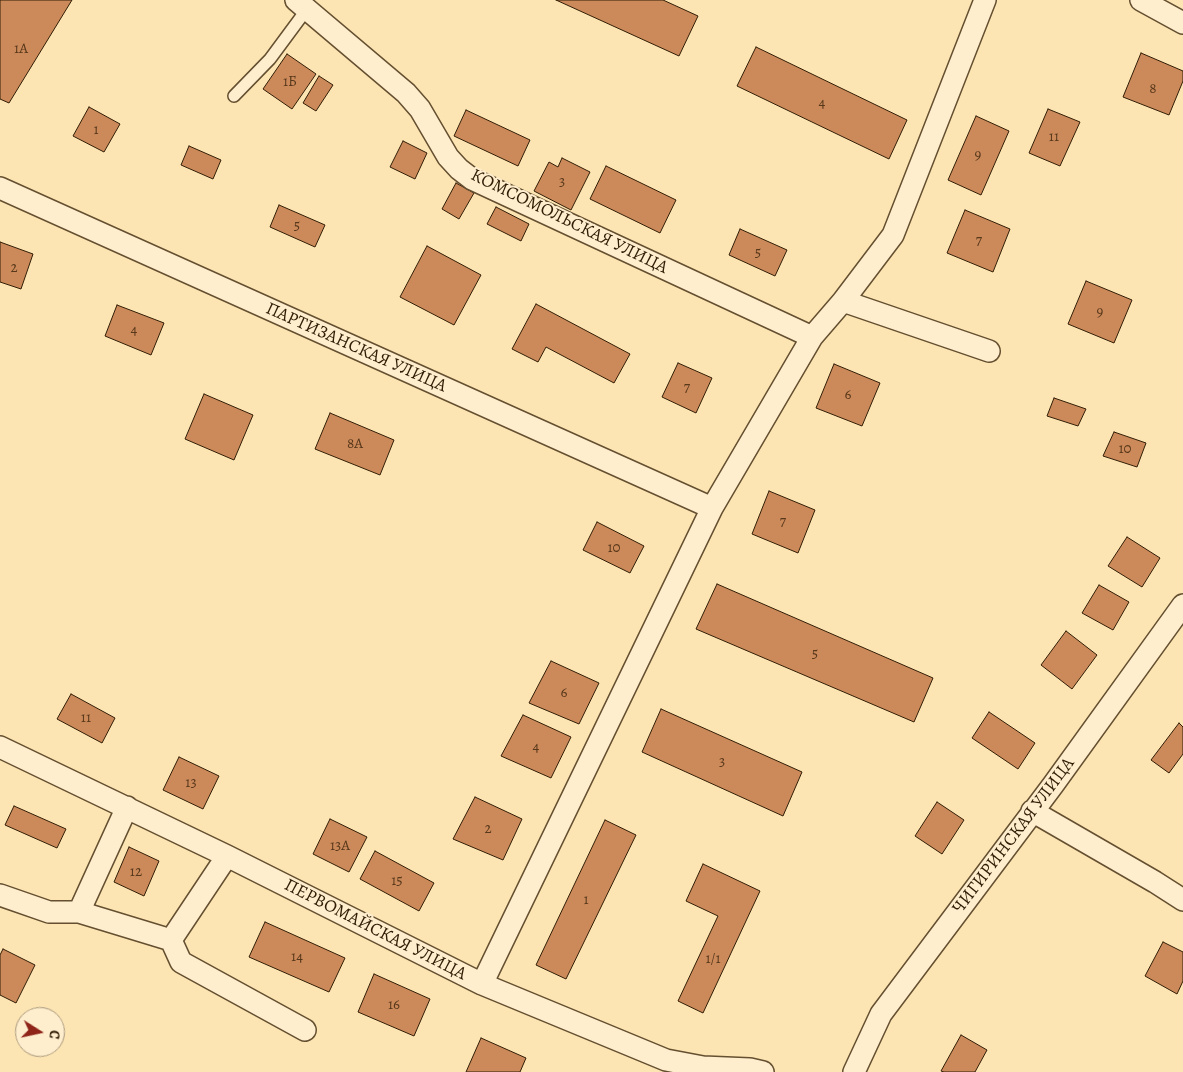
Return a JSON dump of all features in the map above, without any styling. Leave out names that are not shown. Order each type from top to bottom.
[{"type":"street","points":[[482,984],[712,508],[812,338],[893,235],[985,0]]},
{"type":"street","points":[[1141,0],[1183,23]]},
{"type":"street","name":"КОМСОМОЛЬСКАЯ УЛИЦА","points":[[302,5],[406,93],[420,110],[448,157],[472,179],[812,338]]},
{"type":"street","name":"ПАРТИЗАНСКАЯ УЛИЦА","points":[[0,188],[712,508]]},
{"type":"street","points":[[843,301],[989,351]]},
{"type":"street","name":"ЧИГИРИНСКАЯ УЛИЦА","points":[[854,1072],[881,1014],[1183,605]]},
{"type":"street","name":"ПЕРВОМАЙСКАЯ УЛИЦА","points":[[0,747],[227,856],[482,984],[666,1060],[703,1067],[750,1069],[763,1072]]},
{"type":"street","points":[[78,912],[127,807]]},
{"type":"street","points":[[1032,811],[1183,900]]},
{"type":"street","points":[[172,940],[227,856]]},
{"type":"street","points":[[0,895],[49,912],[78,912],[172,940]]},
{"type":"street","points":[[172,940],[181,962],[305,1030]]},
{"type":"lane","points":[[234,96],[270,59],[302,5]]},
{"type":"building","points":[[0,0],[72,0],[9,103],[0,99]]},
{"type":"building","points":[[556,0],[663,0],[698,16],[679,56]]},
{"type":"building","points":[[756,47],[907,120],[889,159],[737,86]]},
{"type":"building","points":[[1141,53],[1183,71],[1183,81],[1169,115],[1123,97]]},
{"type":"building","points":[[287,54],[316,74],[292,109],[263,89]]},
{"type":"building","points":[[319,76],[333,85],[316,111],[303,103]]},
{"type":"building","points":[[89,107],[120,124],[104,152],[73,136]]},
{"type":"building","points":[[1048,109],[1080,122],[1060,166],[1029,153]]},
{"type":"building","points":[[466,110],[530,140],[518,166],[454,136]]},
{"type":"building","points":[[976,116],[1009,131],[981,195],[948,180]]},
{"type":"building","points":[[403,141],[427,153],[415,179],[390,167]]},
{"type":"building","points":[[189,146],[221,160],[213,179],[181,165]]},
{"type":"building","points":[[562,158],[590,172],[571,210],[534,191],[549,162],[558,167]]},
{"type":"building","points":[[606,166],[676,200],[660,233],[590,199]]},
{"type":"building","points":[[456,183],[474,193],[459,219],[442,209]]},
{"type":"building","points":[[279,205],[325,225],[315,247],[270,227]]},
{"type":"building","points":[[496,207],[529,224],[521,241],[487,224]]},
{"type":"building","points":[[965,210],[1010,229],[993,272],[947,253]]},
{"type":"building","points":[[740,229],[787,250],[775,276],[729,255]]},
{"type":"building","points":[[0,242],[33,254],[21,289],[0,282]]},
{"type":"building","points":[[427,246],[481,275],[454,325],[400,297]]},
{"type":"building","points":[[1086,281],[1132,300],[1114,343],[1068,324]]},
{"type":"building","points":[[536,304],[630,354],[614,383],[546,347],[538,362],[512,349]]},
{"type":"building","points":[[117,305],[164,323],[151,355],[105,336]]},
{"type":"building","points":[[678,363],[712,378],[696,413],[662,397]]},
{"type":"building","points":[[834,364],[880,383],[862,426],[816,408]]},
{"type":"building","points":[[204,394],[253,415],[234,460],[185,439]]},
{"type":"building","points":[[1054,398],[1086,409],[1078,426],[1047,416]]},
{"type":"building","points":[[330,413],[394,440],[380,475],[315,449]]},
{"type":"building","points":[[1114,432],[1146,443],[1137,467],[1103,456]]},
{"type":"building","points":[[769,491],[815,510],[798,553],[752,534]]},
{"type":"building","points":[[597,522],[644,546],[630,573],[583,550]]},
{"type":"building","points":[[1127,537],[1160,558],[1142,587],[1108,566]]},
{"type":"building","points":[[717,584],[933,678],[914,722],[696,629]]},
{"type":"building","points":[[1099,585],[1129,602],[1113,630],[1082,613]]},
{"type":"building","points":[[1066,631],[1097,655],[1072,689],[1041,665]]},
{"type":"building","points":[[551,661],[599,683],[579,724],[529,703]]},
{"type":"building","points":[[71,694],[115,718],[102,743],[57,719]]},
{"type":"building","points":[[661,709],[802,772],[783,816],[642,752]]},
{"type":"building","points":[[989,712],[1035,743],[1018,769],[972,738]]},
{"type":"building","points":[[523,715],[571,737],[551,778],[501,756]]},
{"type":"building","points":[[1179,723],[1183,727],[1183,754],[1169,773],[1151,760]]},
{"type":"building","points":[[179,757],[219,776],[203,809],[163,790]]},
{"type":"building","points":[[475,797],[522,819],[503,860],[453,839]]},
{"type":"building","points":[[937,802],[964,820],[942,854],[915,836]]},
{"type":"building","points":[[14,806],[66,829],[57,848],[5,825]]},
{"type":"building","points":[[330,819],[367,837],[349,872],[313,854]]},
{"type":"building","points":[[605,820],[636,835],[566,979],[536,965]]},
{"type":"building","points":[[129,847],[159,861],[144,896],[114,882]]},
{"type":"building","points":[[375,851],[434,883],[419,911],[360,879]]},
{"type":"building","points":[[703,864],[760,891],[703,1013],[678,1001],[718,916],[686,901]]},
{"type":"building","points":[[265,922],[345,958],[329,992],[249,957]]},
{"type":"building","points":[[1163,942],[1183,952],[1183,981],[1177,994],[1145,976]]},
{"type":"building","points":[[3,949],[35,965],[16,1003],[0,995],[0,955]]},
{"type":"building","points":[[374,974],[430,999],[414,1036],[358,1012]]},
{"type":"building","points":[[961,1035],[987,1050],[975,1072],[941,1071]]},
{"type":"building","points":[[481,1038],[526,1058],[520,1072],[466,1072]]}]
